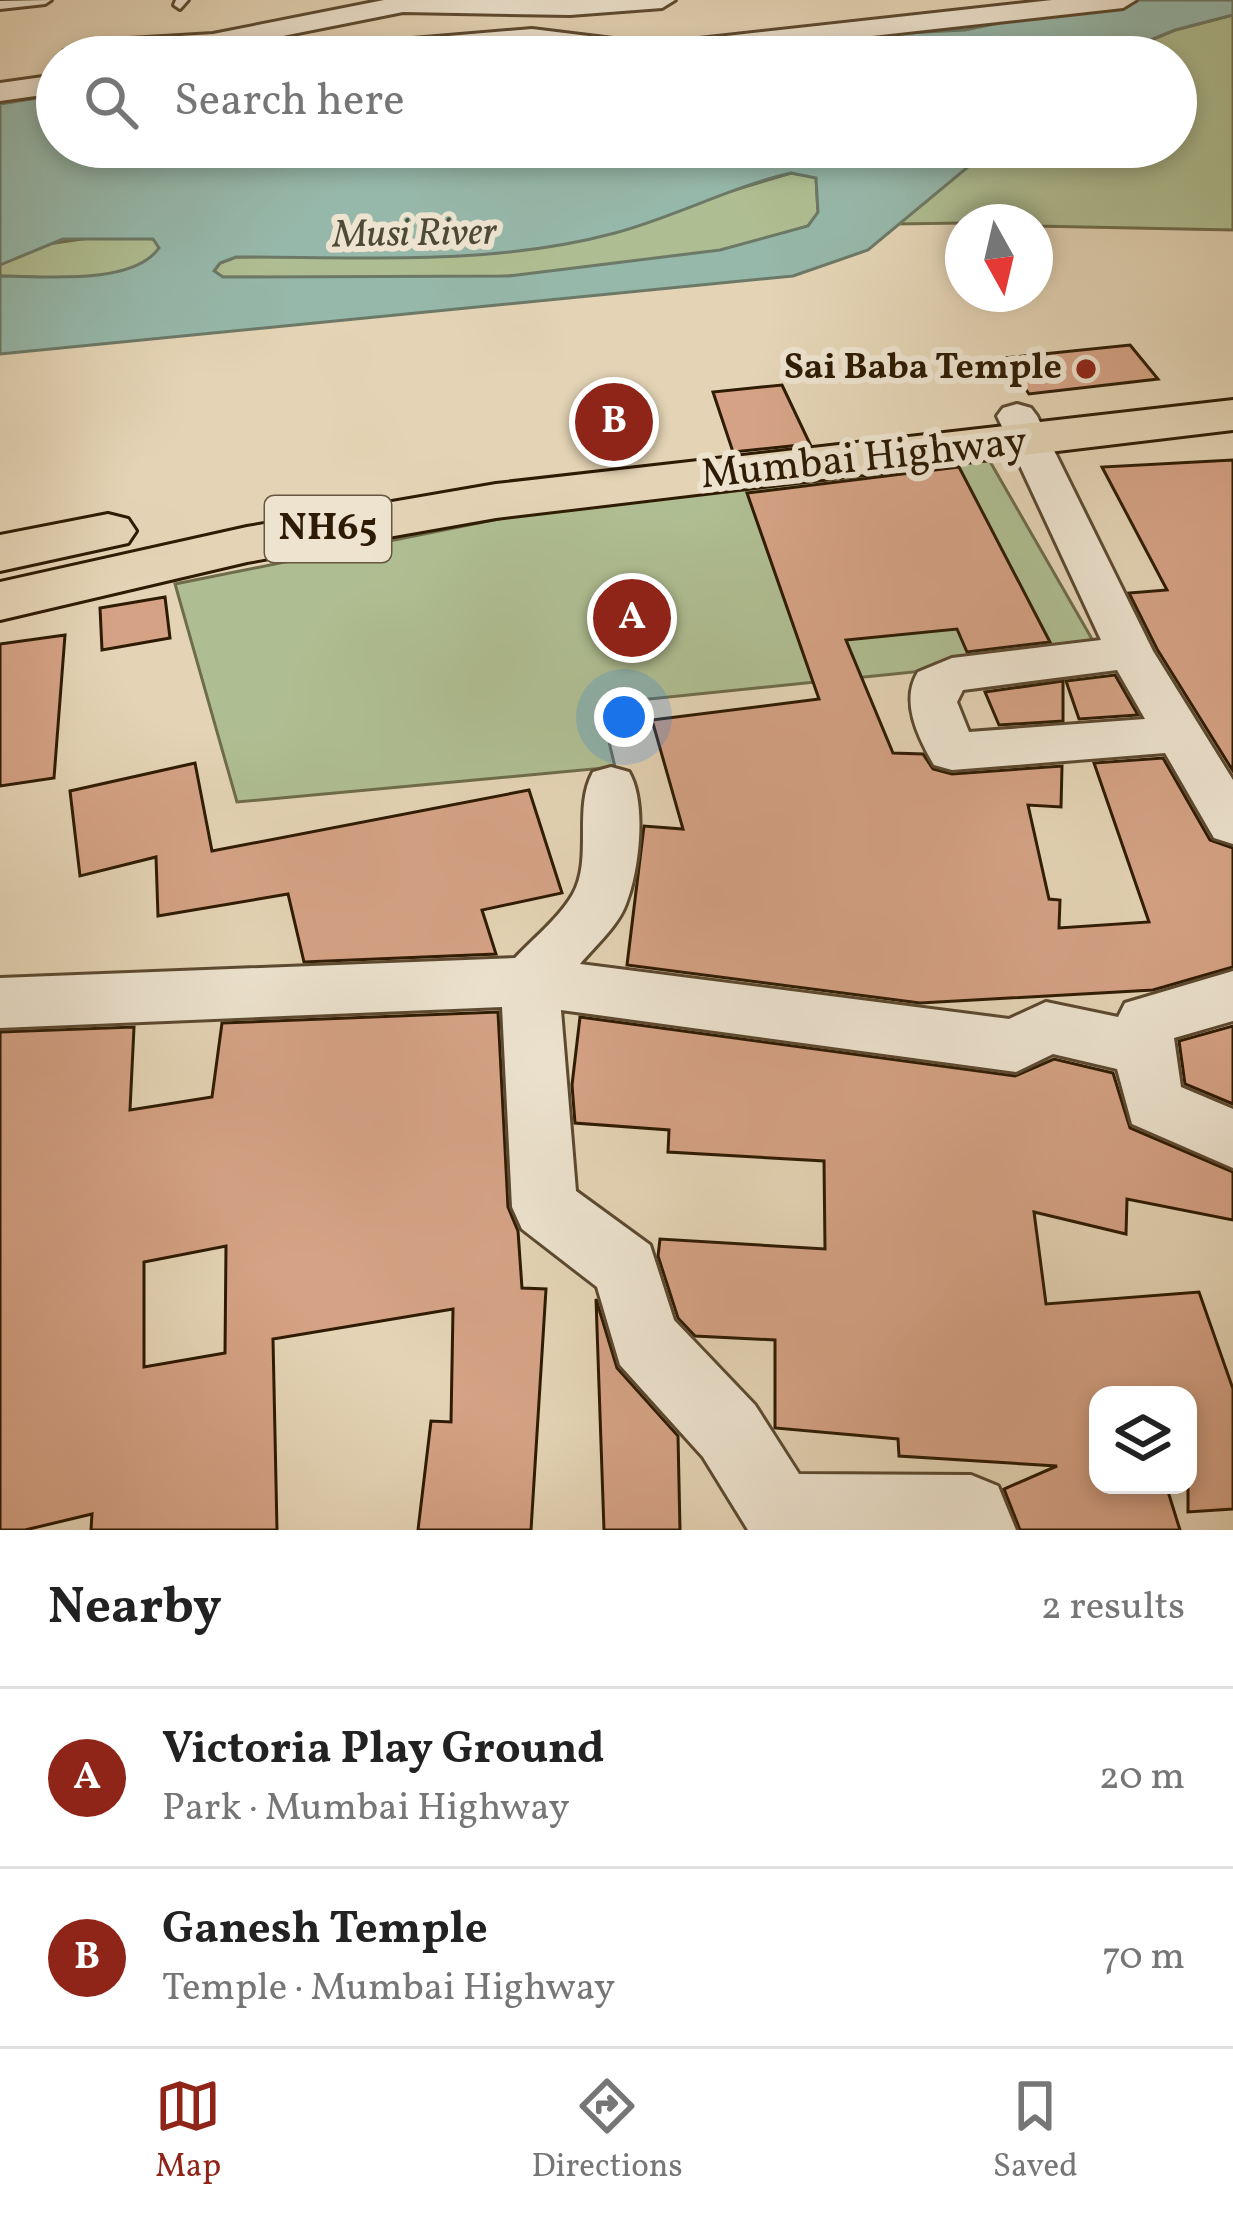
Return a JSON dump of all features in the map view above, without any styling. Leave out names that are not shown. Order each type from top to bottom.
[{"type":"highway","name":"Mumbai Highway","points":[[0,601],[266,538],[1025,430],[1233,385]]},
{"type":"highway","name":"Mumbai Highway","points":[[0,553],[122,528],[597,454],[1233,415]]},
{"type":"highway","name":"NH65","points":[[0,519],[48,527],[122,528]]},
{"type":"street","points":[[239,36],[403,4],[570,7],[662,0]]},
{"type":"street","points":[[798,36],[1123,0]]},
{"type":"street","points":[[0,92],[36,86]]},
{"type":"street","points":[[1025,430],[1130,652],[1233,824]]},
{"type":"street","points":[[1130,652],[952,675],[935,684],[933,702],[952,752],[1178,734]]},
{"type":"street","points":[[611,786],[610,842],[600,901],[530,982],[545,1207],[626,1268],[645,1340],[728,1431],[783,1519],[971,1513],[978,1530]]},
{"type":"street","points":[[0,1003],[530,982],[1016,1046],[1046,1027],[1143,1049]]},
{"type":"street","points":[[1233,996],[1146,1021],[1143,1049],[1154,1104],[1233,1139]]},
{"type":"lane","points":[[0,5],[45,0]]},
{"type":"shaded area","points":[[1233,15],[1233,230],[1053,226],[1053,204],[945,204],[945,223],[896,224],[966,168],[1197,168],[1197,36],[1160,36]]},
{"type":"shaded area","points":[[791,173],[816,177],[818,213],[808,226],[670,261],[519,276],[442,278],[222,277],[214,271],[236,257],[496,253],[554,244]]},
{"type":"shaded area","points":[[110,235],[154,239],[160,248],[146,261],[108,275],[0,276],[0,265],[41,245]]},
{"type":"shaded area","points":[[988,458],[1100,653],[600,704],[615,767],[237,802],[175,584],[574,504]]},
{"type":"water","points":[[1113,0],[1233,0],[1233,15],[1160,36],[846,36],[965,30]]},
{"type":"water","name":"Musi River","points":[[36,98],[36,168],[967,168],[868,250],[793,276],[0,354],[0,276],[108,274],[146,260],[159,248],[153,239],[63,239],[0,265],[0,104]],"holes":[[[791,173],[816,178],[818,212],[808,226],[720,250],[509,276],[223,277],[214,271],[236,257],[427,257],[569,244]]]},
{"type":"building","points":[[1130,345],[1158,379],[1029,394],[1004,358]]},
{"type":"building","points":[[782,385],[810,444],[733,452],[713,392]]},
{"type":"building","points":[[1233,460],[1233,771],[1157,649],[1129,593],[1167,590],[1102,467]]},
{"type":"building","points":[[959,467],[1050,642],[967,652],[957,629],[846,640],[893,753],[923,754],[933,769],[952,774],[1062,766],[1061,807],[1028,805],[1049,899],[1060,900],[1059,928],[1149,922],[1094,763],[1163,758],[1210,840],[1233,848],[1233,967],[1153,990],[920,1003],[627,965],[644,826],[683,829],[652,720],[819,699],[747,493]]},
{"type":"building","points":[[165,597],[170,638],[102,650],[100,608]]},
{"type":"building","points":[[65,635],[54,778],[0,786],[0,644]]},
{"type":"building","points":[[1115,675],[1138,715],[1079,719],[1066,681]]},
{"type":"building","points":[[1063,681],[1063,721],[999,725],[985,692]]},
{"type":"building","points":[[195,763],[212,851],[529,790],[562,893],[482,910],[496,954],[304,962],[288,894],[158,916],[156,857],[80,876],[70,791]]},
{"type":"building","points":[[498,1012],[508,1207],[518,1231],[522,1288],[546,1289],[531,1530],[418,1530],[431,1421],[451,1422],[453,1309],[273,1339],[277,1530],[91,1530],[92,1514],[25,1530],[0,1530],[0,1032],[134,1027],[130,1110],[212,1097],[222,1023]],"holes":[[[226,1246],[225,1353],[144,1367],[144,1262]]]},
{"type":"building","points":[[580,1017],[1015,1076],[1054,1059],[1113,1073],[1130,1128],[1233,1172],[1233,1220],[1127,1199],[1126,1234],[1034,1212],[1046,1304],[1199,1292],[1233,1389],[1233,1509],[1188,1512],[1188,1494],[1197,1494],[1197,1386],[1089,1386],[1089,1494],[1169,1494],[1180,1530],[1020,1530],[1004,1489],[1057,1466],[899,1456],[898,1439],[775,1428],[775,1340],[695,1336],[678,1318],[658,1256],[660,1239],[825,1249],[824,1161],[668,1152],[669,1130],[575,1123],[572,1085]]},
{"type":"building","points":[[1233,1026],[1233,1104],[1185,1084],[1179,1041]]},
{"type":"building","points":[[596,1299],[617,1368],[678,1436],[680,1530],[604,1530]]},
{"type":"place","name":"Sai Baba Temple","points":[[1086,369]]},
{"type":"place","name":"Ganesh Temple","points":[[614,422]]},
{"type":"place","name":"Victoria Play Ground","points":[[632,618]]}]
